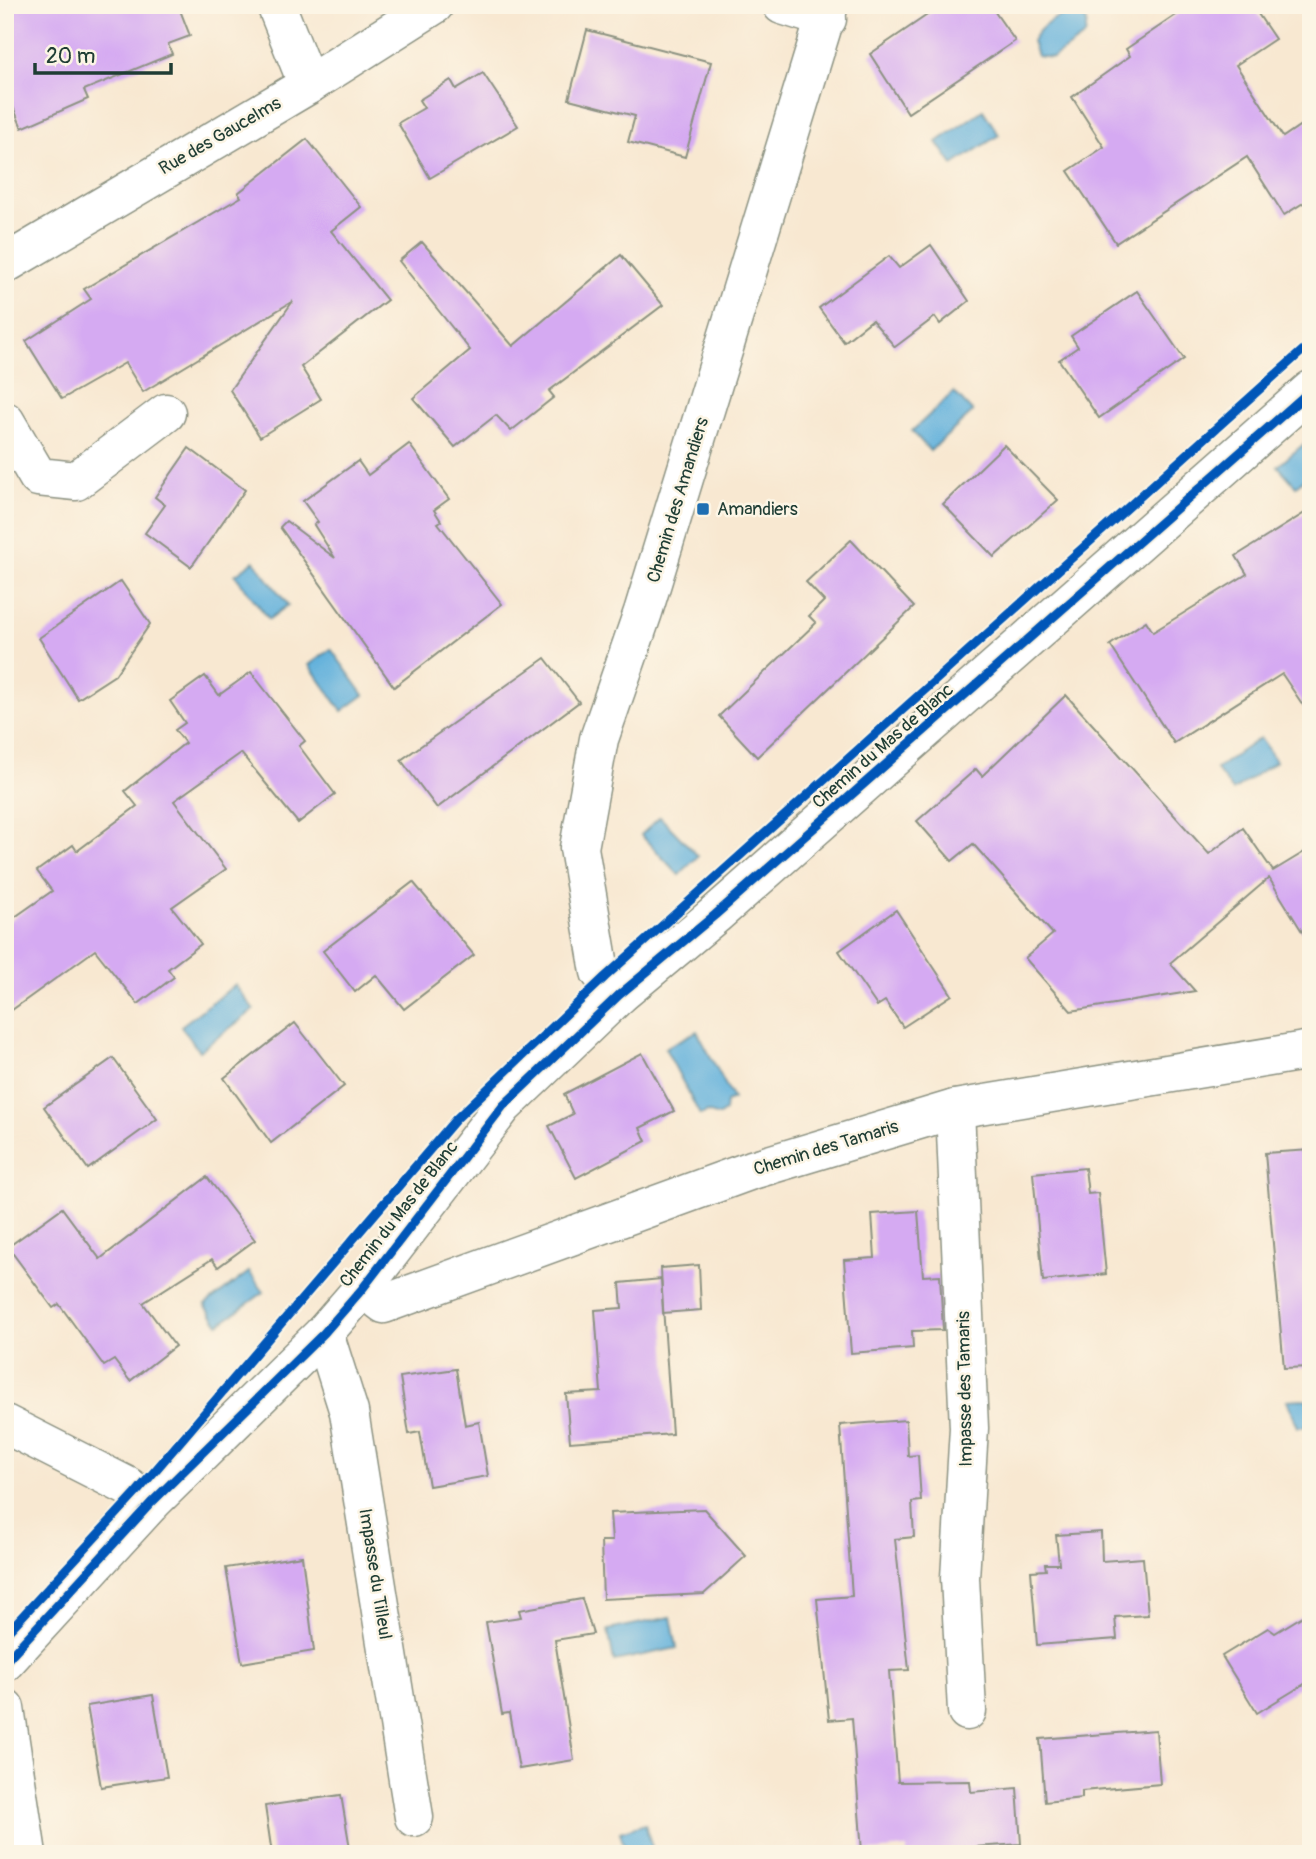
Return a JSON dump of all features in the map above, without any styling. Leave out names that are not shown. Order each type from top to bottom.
[{"type":"street","points":[[276,5],[308,85]]},
{"type":"street","name":"Rue des Gaucelms","points":[[5,264],[308,85],[434,5]]},
{"type":"street","points":[[782,5],[828,12]]},
{"type":"street","name":"Chemin des Amandiers","points":[[619,995],[600,972],[579,848],[599,739],[643,612],[828,12]]},
{"type":"street","name":"Chemin du Mas de Blanc","points":[[5,1662],[151,1503],[324,1334],[363,1288],[503,1106],[619,995],[715,915],[1311,390]]},
{"type":"street","points":[[5,421],[38,477],[76,481],[166,413]]},
{"type":"street","name":"Chemin des Tamaris","points":[[363,1288],[384,1304],[752,1170],[955,1109],[1311,1050]]},
{"type":"street","name":"Impasse des Tamaris","points":[[955,1109],[969,1428],[960,1578],[967,1711]]},
{"type":"street","name":"Impasse du Tilleul","points":[[324,1334],[349,1412],[414,1817]]},
{"type":"street","points":[[5,1424],[127,1486],[151,1503]]},
{"type":"street","points":[[5,1708],[27,1854]]},
{"type":"water","points":[[1075,12],[1087,21],[1085,36],[1053,58],[1037,56],[1032,41],[1040,30],[1056,18]]},
{"type":"water","points":[[983,110],[999,135],[953,165],[937,142]]},
{"type":"water","points":[[954,392],[973,412],[930,451],[912,431]]},
{"type":"water","points":[[1311,438],[1311,473],[1296,486],[1278,466]]},
{"type":"water","points":[[254,561],[288,605],[269,619],[235,575]]},
{"type":"water","points":[[331,649],[364,695],[342,711],[309,665]]},
{"type":"water","points":[[1260,738],[1276,761],[1233,791],[1216,769]]},
{"type":"water","points":[[660,817],[698,856],[679,875],[641,835]]},
{"type":"water","points":[[235,985],[254,1010],[199,1051],[181,1026]]},
{"type":"water","points":[[697,1031],[733,1099],[726,1102],[725,1111],[718,1116],[707,1112],[700,1115],[665,1048]]},
{"type":"water","points":[[249,1272],[264,1292],[219,1324],[205,1305]]},
{"type":"water","points":[[1287,1400],[1311,1400],[1311,1426],[1298,1427]]},
{"type":"water","points":[[671,1617],[677,1648],[614,1661],[608,1630]]},
{"type":"water","points":[[645,1824],[654,1854],[626,1854],[620,1832]]},
{"type":"building","points":[[5,5],[178,5],[190,36],[168,44],[172,54],[84,90],[88,99],[22,128],[5,88]]},
{"type":"building","points":[[942,5],[990,5],[1015,41],[908,113],[870,54]]},
{"type":"building","points":[[1191,5],[1252,5],[1275,39],[1236,65],[1283,137],[1311,118],[1311,198],[1284,215],[1247,157],[1116,243],[1068,171],[1104,147],[1072,97],[1130,56],[1126,49]]},
{"type":"building","points":[[587,30],[711,62],[685,157],[628,142],[635,116],[569,99]]},
{"type":"building","points":[[483,73],[518,126],[430,178],[398,123],[424,108],[419,100],[451,80],[456,89]]},
{"type":"building","points":[[307,139],[361,207],[331,231],[387,300],[301,367],[321,399],[260,437],[230,390],[293,301],[143,392],[125,363],[62,399],[26,341],[91,299],[84,289],[241,197],[238,193]]},
{"type":"building","points":[[422,242],[513,346],[621,255],[663,305],[549,391],[554,397],[511,431],[496,415],[455,447],[413,398],[470,350],[399,261]]},
{"type":"building","points":[[931,245],[969,301],[940,324],[935,317],[895,347],[872,320],[844,342],[819,308],[889,256],[899,268]]},
{"type":"building","points":[[1137,291],[1184,359],[1099,418],[1059,360],[1078,347],[1071,336]]},
{"type":"building","points":[[409,444],[449,499],[434,510],[441,521],[438,523],[502,604],[394,687],[280,527],[286,521],[335,558],[314,525],[318,522],[303,501],[358,461],[368,475]]},
{"type":"building","points":[[1004,445],[1058,500],[994,557],[943,504]]},
{"type":"building","points":[[189,448],[245,490],[191,567],[145,533],[165,505],[155,497]]},
{"type":"building","points":[[1311,509],[1311,717],[1282,674],[1174,743],[1110,645],[1146,621],[1153,632],[1247,574],[1236,556]]},
{"type":"building","points":[[851,540],[914,607],[757,757],[719,716],[816,623],[809,616],[824,601],[806,582]]},
{"type":"building","points":[[121,581],[150,624],[115,675],[78,699],[39,638]]},
{"type":"building","points":[[545,658],[579,702],[437,808],[401,760]]},
{"type":"building","points":[[251,672],[305,741],[299,746],[335,794],[298,823],[241,753],[174,801],[226,869],[172,907],[201,944],[168,969],[174,977],[138,1004],[95,950],[5,1015],[5,924],[52,891],[37,871],[73,845],[77,851],[137,806],[125,791],[185,743],[175,730],[185,723],[170,701],[205,676],[219,695]]},
{"type":"building","points":[[1066,695],[1209,854],[1243,828],[1273,871],[1311,848],[1311,946],[1269,878],[1170,963],[1195,991],[1071,1011],[1025,958],[1053,934],[973,844],[952,861],[917,821],[976,769],[982,776]]},
{"type":"building","points":[[413,882],[474,955],[404,1009],[376,975],[355,992],[323,951]]},
{"type":"building","points":[[896,910],[952,995],[903,1027],[885,1001],[877,1006],[839,951]]},
{"type":"building","points":[[295,1023],[344,1086],[271,1143],[224,1078]]},
{"type":"building","points":[[642,1053],[674,1111],[640,1128],[646,1141],[576,1178],[549,1126],[573,1114],[564,1094]]},
{"type":"building","points":[[113,1058],[157,1119],[88,1169],[44,1107]]},
{"type":"building","points":[[1311,1150],[1311,1367],[1284,1368],[1265,1153]]},
{"type":"building","points":[[1085,1168],[1088,1194],[1098,1193],[1106,1274],[1043,1281],[1033,1173]]},
{"type":"building","points":[[207,1177],[255,1240],[218,1267],[212,1259],[143,1303],[175,1346],[130,1381],[114,1360],[104,1366],[59,1304],[53,1308],[8,1247],[62,1208],[100,1259]]},
{"type":"building","points":[[918,1211],[923,1276],[940,1275],[943,1330],[912,1331],[913,1348],[851,1353],[844,1260],[875,1258],[872,1214]]},
{"type":"building","points":[[699,1265],[701,1310],[663,1313],[661,1268]]},
{"type":"building","points":[[661,1279],[672,1434],[570,1442],[566,1394],[601,1392],[595,1310],[622,1308],[620,1283]]},
{"type":"building","points":[[456,1369],[465,1425],[479,1422],[488,1476],[429,1486],[420,1432],[409,1434],[400,1377]]},
{"type":"building","points":[[906,1420],[908,1456],[918,1455],[921,1501],[912,1502],[914,1537],[895,1539],[909,1670],[889,1671],[898,1782],[970,1781],[971,1792],[1017,1788],[1021,1844],[975,1847],[976,1854],[907,1854],[907,1848],[862,1852],[852,1718],[829,1720],[817,1599],[852,1596],[840,1425]]},
{"type":"building","points":[[704,1509],[746,1556],[704,1594],[603,1599],[601,1541],[612,1541],[610,1513]]},
{"type":"building","points":[[1101,1532],[1102,1561],[1143,1558],[1148,1615],[1115,1617],[1117,1639],[1037,1645],[1031,1571],[1046,1570],[1045,1564],[1059,1564],[1056,1535]]},
{"type":"building","points":[[302,1556],[314,1651],[242,1663],[226,1568]]},
{"type":"building","points":[[582,1599],[593,1634],[555,1640],[574,1760],[519,1769],[509,1713],[502,1714],[486,1622],[521,1617],[519,1610]]},
{"type":"building","points":[[1311,1611],[1311,1680],[1257,1713],[1222,1656],[1268,1628],[1275,1633]]},
{"type":"building","points":[[153,1695],[167,1777],[101,1787],[87,1706]]},
{"type":"building","points":[[1156,1730],[1160,1784],[1082,1791],[1082,1798],[1045,1802],[1040,1739]]},
{"type":"building","points":[[341,1795],[351,1854],[272,1854],[265,1806]]},
{"type":"cycle path","points":[[5,1635],[136,1493],[456,1119],[605,977],[1311,343]]},
{"type":"cycle path","points":[[5,1662],[151,1503],[324,1333],[363,1288],[503,1106],[619,995],[715,915],[1311,390]]},
{"type":"place","name":"Amandiers","points":[[703,509]]}]
